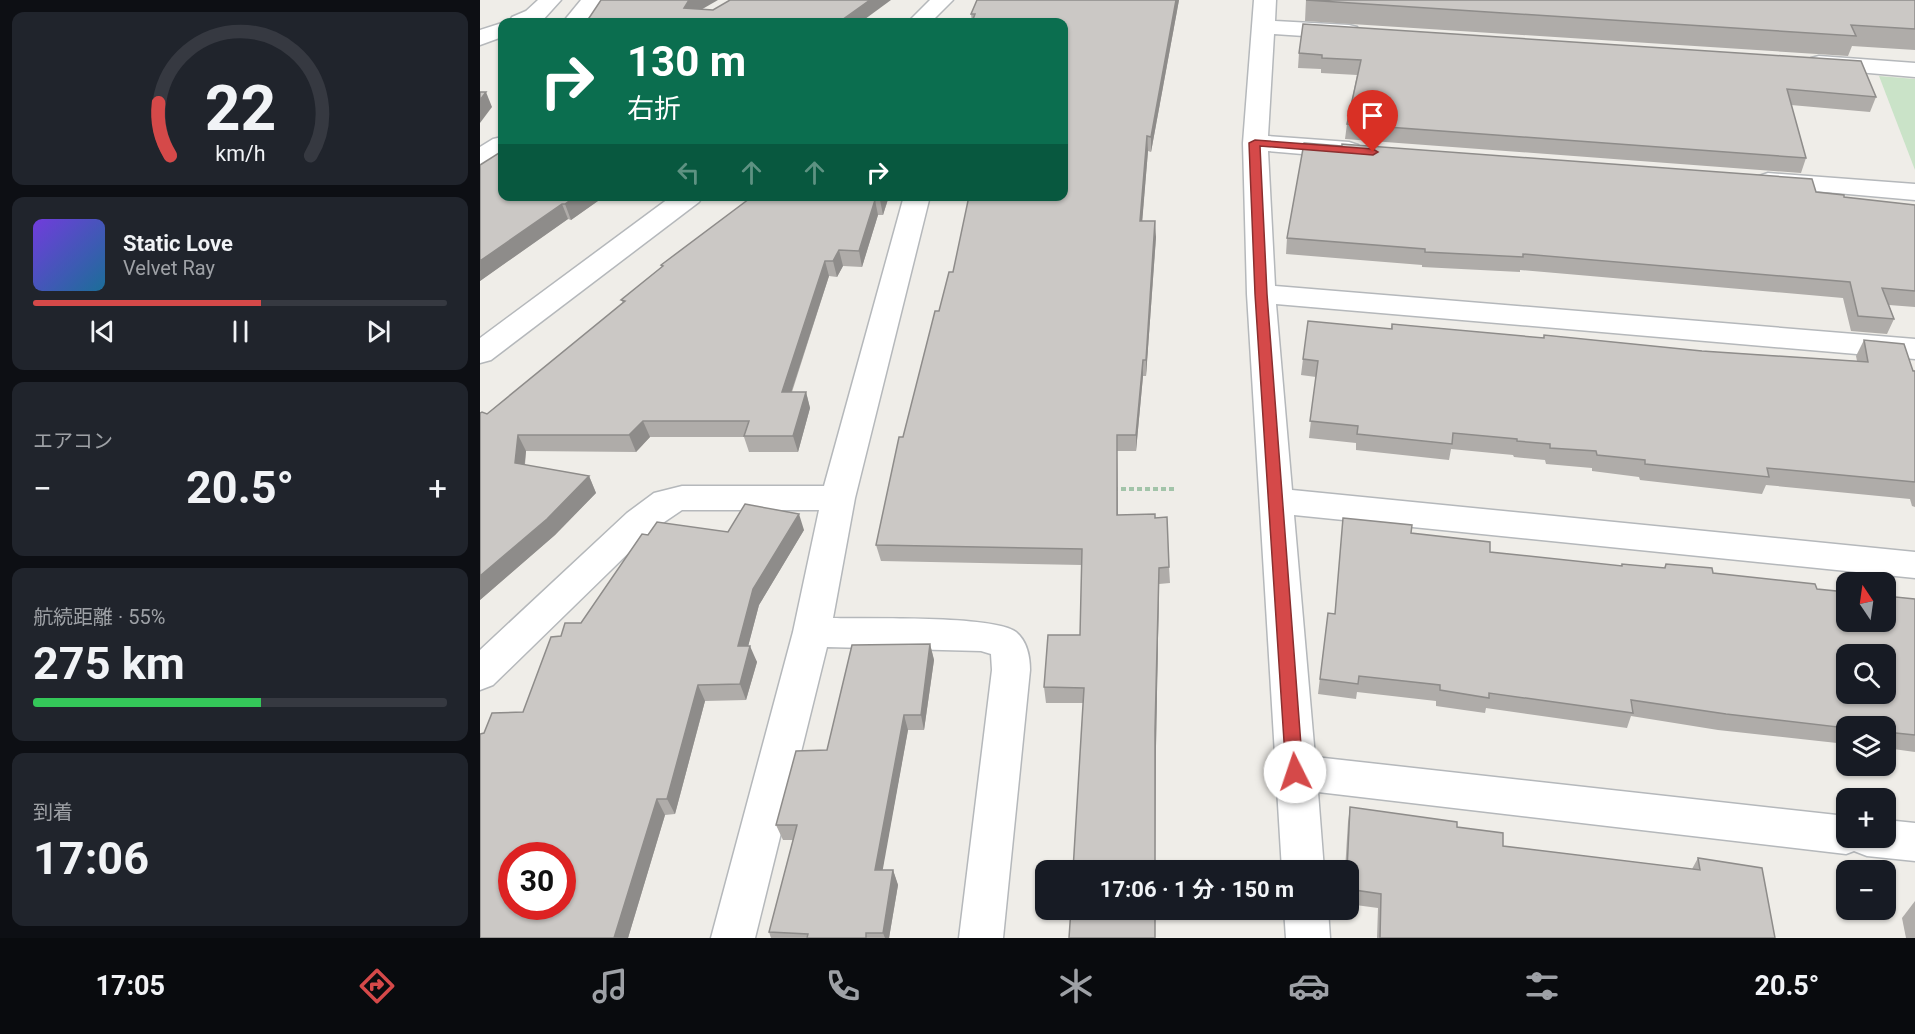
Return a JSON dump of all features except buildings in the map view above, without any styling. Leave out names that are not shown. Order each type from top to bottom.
[{"type":"street","points":[[529,18],[550,0]]},
{"type":"street","points":[[577,18],[592,0]]},
{"type":"street","points":[[923,18],[942,0]]},
{"type":"street","points":[[1302,860],[1261,294],[1255,143],[1264,13],[1370,34]]},
{"type":"street","points":[[480,38],[498,31]]},
{"type":"street","points":[[1797,62],[1915,70]]},
{"type":"street","points":[[1255,143],[1373,152]]},
{"type":"street","points":[[480,158],[498,147]]},
{"type":"street","points":[[1750,180],[1915,192]]},
{"type":"street","points":[[480,353],[683,201]]},
{"type":"street","points":[[733,938],[812,632],[838,498],[916,201]]},
{"type":"street","points":[[1261,294],[1915,349]]},
{"type":"street","points":[[480,674],[639,522],[666,502],[682,498],[838,498]]},
{"type":"street","points":[[1277,501],[1915,565]]},
{"type":"street","points":[[812,632],[981,636],[996,638],[1007,645],[1012,655],[1011,670],[981,938]]},
{"type":"street","points":[[1295,772],[1836,834]]},
{"type":"street","points":[[1896,840],[1915,842]]},
{"type":"street","points":[[1307,920],[1308,938]]},
{"type":"path","points":[[1106,489],[1177,489]]},
{"type":"green space","points":[[1879,76],[1915,79],[1915,170]]},
{"type":"route","points":[[1295,772],[1261,294],[1255,143],[1373,152]]}]
